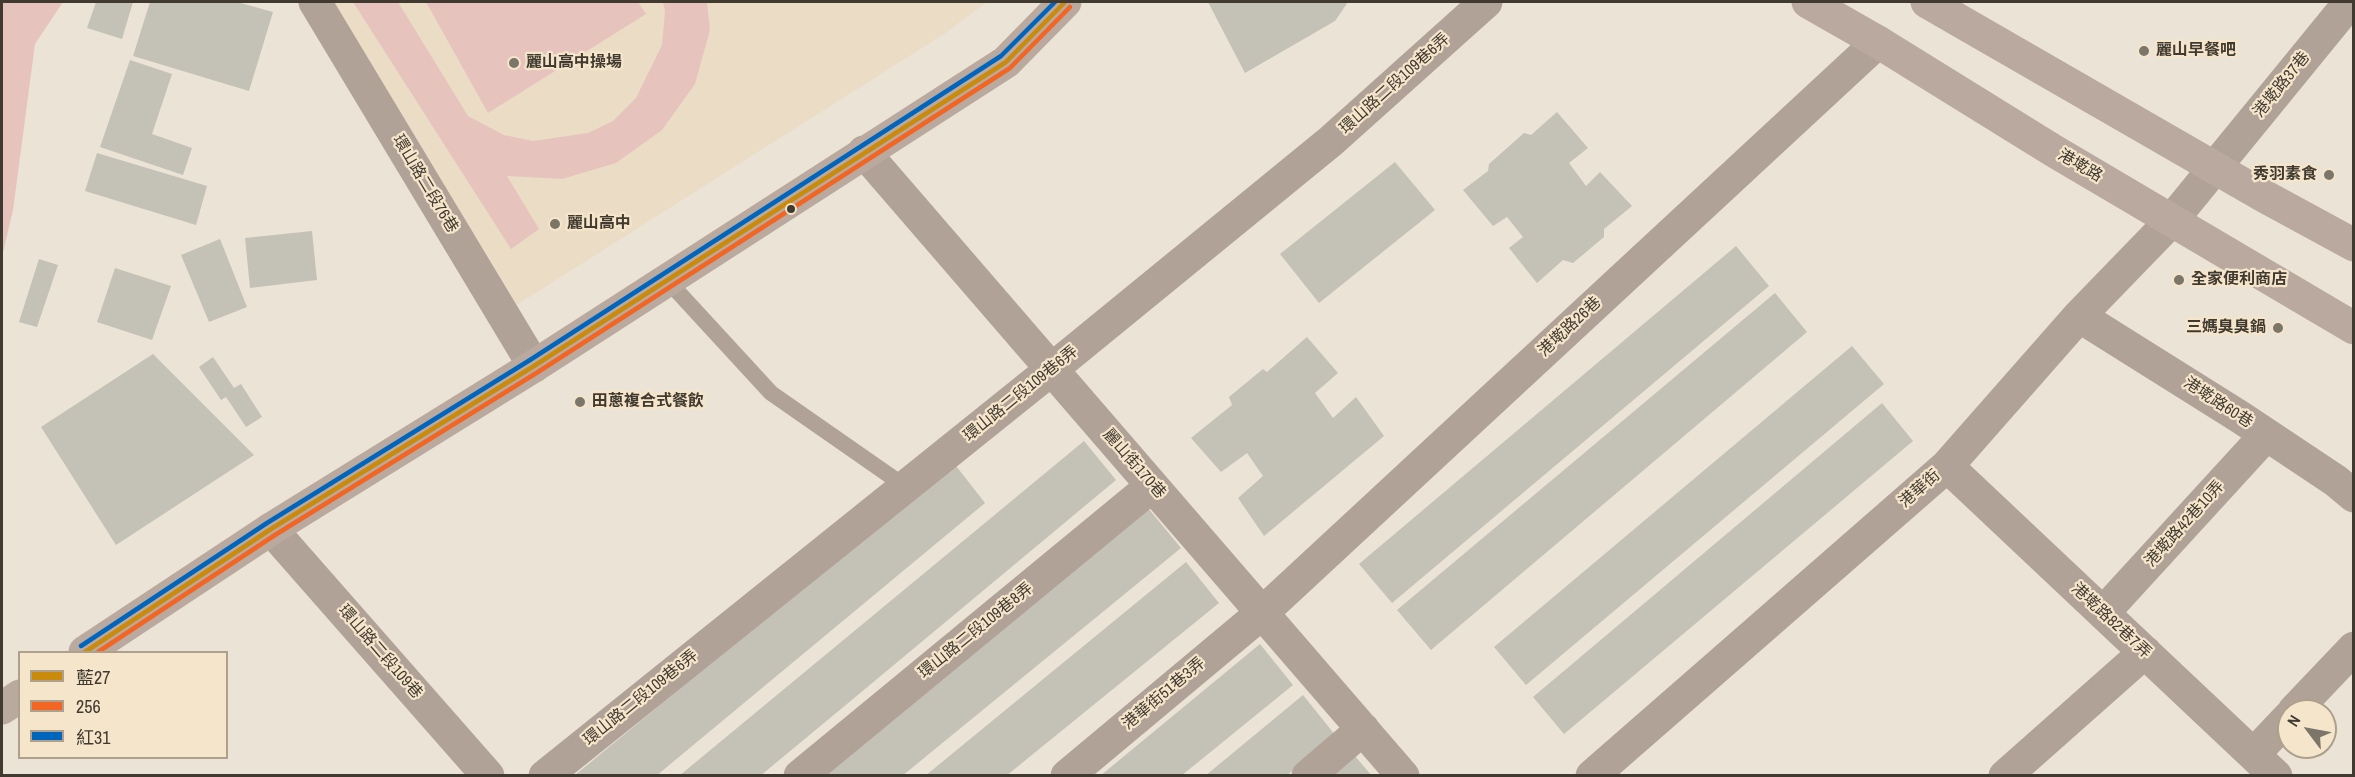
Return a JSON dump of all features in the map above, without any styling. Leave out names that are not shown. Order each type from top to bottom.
[{"type":"street","name":"環山路二段76巷","points":[[315,2],[534,366]]},
{"type":"street","points":[[87,651],[271,529],[534,366],[1006,62],[1065,2]]},
{"type":"street","name":"環山路二段109巷6弄","points":[[545,776],[906,487],[1331,141],[1486,2]]},
{"type":"street","name":"港墘路","points":[[1808,2],[1878,42],[2054,151],[2354,328]]},
{"type":"street","points":[[1927,2],[2354,245]]},
{"type":"street","name":"港墘路37巷","points":[[2214,167],[2350,2]]},
{"type":"street","name":"港墘路26巷","points":[[1262,613],[1878,42]]},
{"type":"street","name":"麗山街170巷","points":[[864,152],[1403,776]]},
{"type":"street","name":"港華街","points":[[1595,775],[1947,466],[2079,315],[2172,220],[2214,167]]},
{"type":"street","name":"港墘路60巷","points":[[2079,315],[2336,481],[2354,496]]},
{"type":"street","name":"港墘路42巷10弄","points":[[2103,613],[2266,435]]},
{"type":"street","name":"港墘路82巷7弄","points":[[1947,466],[2265,765]]},
{"type":"street","name":"環山路二段109巷8弄","points":[[800,776],[1152,486]]},
{"type":"street","name":"環山路二段109巷","points":[[271,529],[488,776]]},
{"type":"street","name":"港華街51巷3弄","points":[[1067,776],[1262,613]]},
{"type":"street","points":[[2305,699],[2354,648]]},
{"type":"street","points":[[2005,776],[2145,652]]},
{"type":"street","points":[[2,708],[18,697]]},
{"type":"street","points":[[1308,776],[1363,729]]},
{"type":"street","points":[[2265,765],[2277,741]]},
{"type":"lane","points":[[667,280],[771,393],[906,487]]},
{"type":"shaded area","points":[[2,2],[63,2],[35,44],[13,210],[2,257]]},
{"type":"shaded area","name":"麗山高中","points":[[333,2],[987,2],[944,34],[515,306]]},
{"type":"shaded area","points":[[353,2],[398,2],[468,116],[504,135],[533,141],[588,133],[613,121],[636,98],[662,45],[665,11],[663,2],[707,2],[710,30],[695,84],[662,130],[616,163],[562,179],[507,176],[539,229],[511,249]]},
{"type":"shaded area","name":"麗山高中操場","points":[[426,2],[638,2],[646,14],[488,113]]},
{"type":"building","points":[[96,2],[133,2],[122,39],[87,28]]},
{"type":"building","points":[[150,2],[237,2],[273,12],[249,91],[133,56]]},
{"type":"building","points":[[1208,2],[1348,2],[1335,21],[1245,73]]},
{"type":"building","points":[[130,60],[172,74],[152,134],[192,148],[183,175],[100,147]]},
{"type":"building","points":[[1557,112],[1588,148],[1569,163],[1586,186],[1600,172],[1632,206],[1604,229],[1604,237],[1573,263],[1563,260],[1537,283],[1509,248],[1523,237],[1507,217],[1493,226],[1463,190],[1488,171],[1489,164],[1524,133],[1531,135]]},
{"type":"building","points":[[97,153],[207,186],[196,225],[85,191]]},
{"type":"building","points":[[1395,162],[1435,210],[1319,303],[1280,254]]},
{"type":"building","points":[[312,231],[317,280],[250,288],[245,238]]},
{"type":"building","points":[[220,239],[247,307],[209,322],[181,255]]},
{"type":"building","points":[[1736,246],[1769,286],[1392,603],[1359,564]]},
{"type":"building","points":[[39,259],[58,265],[37,327],[19,322]]},
{"type":"building","points":[[115,268],[171,286],[152,340],[97,322]]},
{"type":"building","points":[[1775,293],[1807,332],[1431,650],[1397,610]]},
{"type":"building","points":[[1307,337],[1338,373],[1315,393],[1333,418],[1356,397],[1384,436],[1264,536],[1238,498],[1263,476],[1247,453],[1221,472],[1191,438],[1232,405],[1229,397],[1263,369],[1267,372]]},
{"type":"building","points":[[1852,346],[1884,384],[1526,685],[1494,647]]},
{"type":"building","points":[[153,354],[254,455],[116,545],[41,427]]},
{"type":"building","points":[[213,357],[234,388],[241,384],[262,417],[246,427],[226,397],[221,400],[199,367]]},
{"type":"building","points":[[1882,403],[1913,441],[1564,734],[1533,697]]},
{"type":"building","points":[[1084,441],[1116,480],[760,776],[679,776]]},
{"type":"building","points":[[953,462],[985,503],[656,776],[574,776]]},
{"type":"building","points":[[1148,508],[1181,548],[902,776],[820,776]]},
{"type":"building","points":[[1186,562],[1219,603],[1006,776],[925,776]]},
{"type":"building","points":[[1260,644],[1293,685],[1181,776],[1100,776]]},
{"type":"building","points":[[1303,695],[1336,736],[1286,776],[1205,776]]},
{"type":"building","points":[[1354,755],[1372,776],[1330,776]]},
{"type":"transit line","name":"紅31","points":[[81,646],[267,523],[530,360],[1001,56],[1055,2]]},
{"type":"transit line","name":"藍27","points":[[87,651],[271,529],[534,366],[1006,62],[1065,2]]},
{"type":"transit line","name":"256","points":[[100,651],[275,535],[538,372],[1010,68],[1070,7]]},
{"type":"place","name":"麗山早餐吧","points":[[2144,51]]},
{"type":"place","name":"麗山高中操場","points":[[514,63]]},
{"type":"place","name":"秀羽素食","points":[[2329,175]]},
{"type":"place","name":"麗山高中","points":[[555,224]]},
{"type":"place","name":"全家便利商店","points":[[2179,280]]},
{"type":"place","name":"三媽臭臭鍋","points":[[2278,328]]},
{"type":"place","name":"田蔥複合式餐飲","points":[[580,402]]}]
